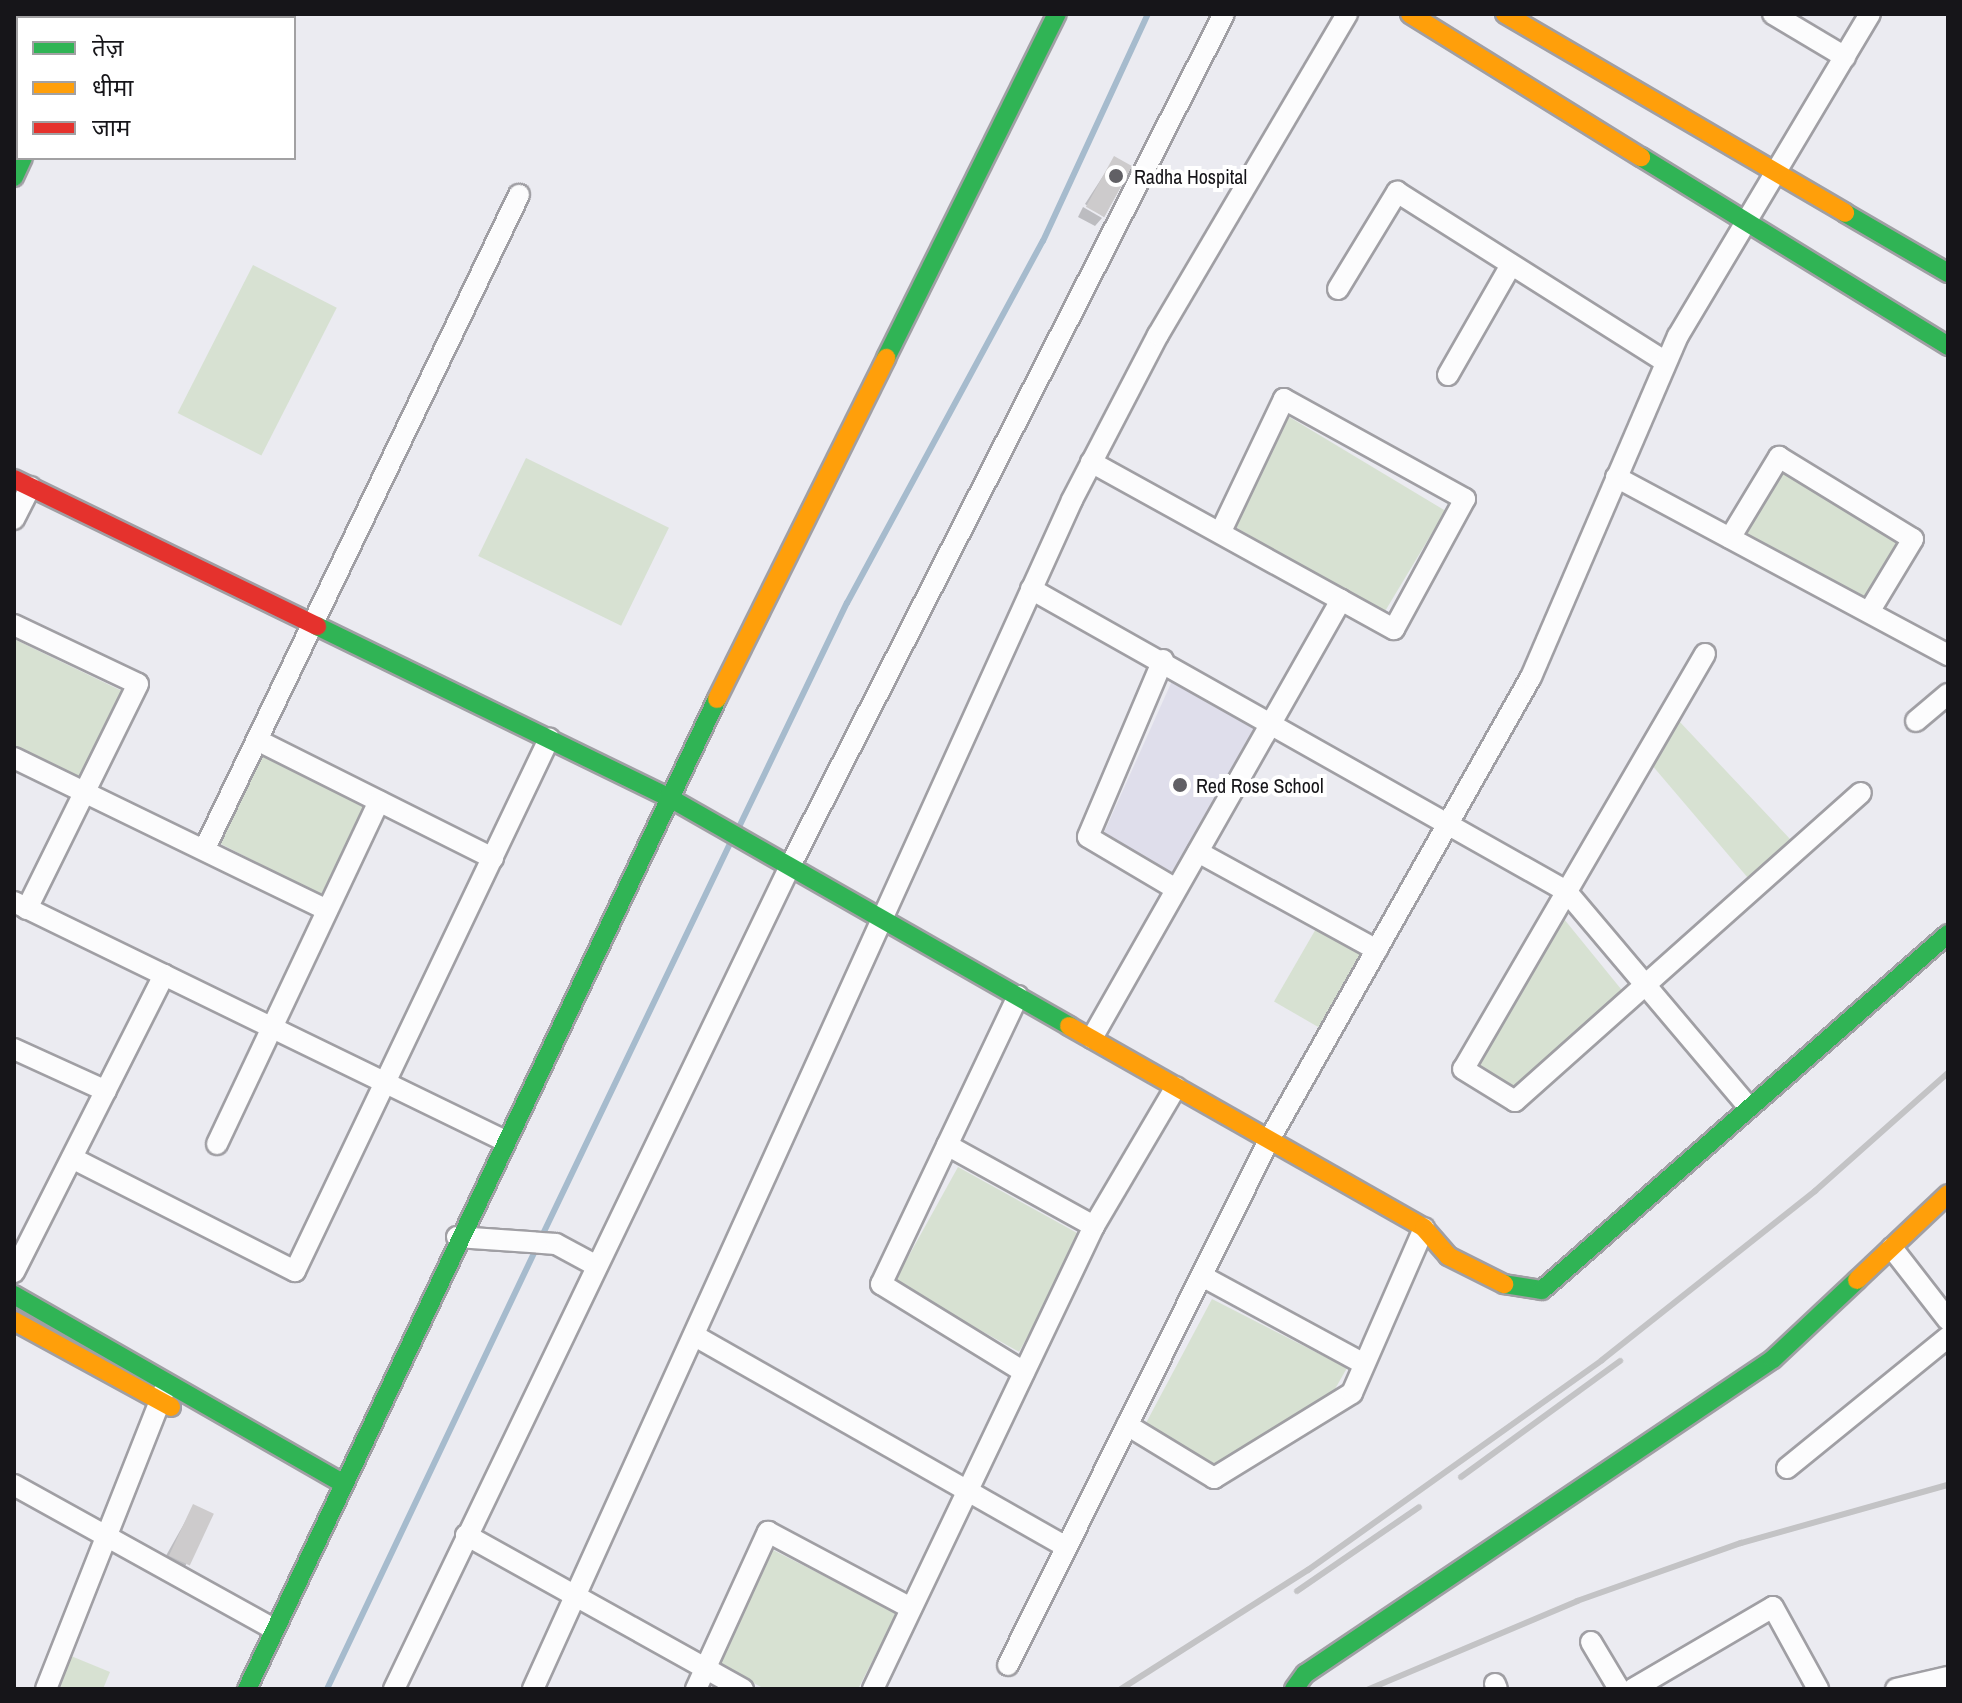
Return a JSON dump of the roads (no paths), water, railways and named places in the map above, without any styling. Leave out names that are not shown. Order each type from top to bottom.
[{"type":"street","points":[[247,1689],[336,1490],[668,797],[1057,14]]},
{"type":"street","points":[[394,1689],[595,1265],[790,866],[1224,14]]},
{"type":"street","points":[[533,1689],[1091,462],[1347,14]]},
{"type":"street","points":[[1410,14],[1948,346]]},
{"type":"street","points":[[1505,14],[1948,273]]},
{"type":"street","points":[[1773,14],[1845,57]]},
{"type":"street","points":[[1008,1665],[1269,1140],[1531,677],[1666,362],[1870,14]]},
{"type":"street","points":[[1338,289],[1397,192],[1666,362]]},
{"type":"street","points":[[204,850],[519,195]]},
{"type":"street","points":[[1448,375],[1511,265]]},
{"type":"street","points":[[1091,462],[1394,629],[1465,499],[1284,399],[1220,533]]},
{"type":"street","points":[[1730,538],[1779,457],[1913,539],[1869,612]]},
{"type":"street","points":[[1616,477],[1948,655]]},
{"type":"street","points":[[14,519],[22,483],[668,797],[1424,1228],[1448,1256],[1519,1291],[1542,1290],[1748,1106],[1948,934]]},
{"type":"street","points":[[1031,589],[1449,821],[1566,891],[1748,1106]]},
{"type":"street","points":[[1092,1038],[1341,600]]},
{"type":"street","points":[[14,625],[138,684],[84,792],[20,906],[503,1140]]},
{"type":"street","points":[[1705,654],[1463,1069],[1515,1101],[1650,988],[1861,793]]},
{"type":"street","points":[[1163,660],[1088,837],[1176,889]]},
{"type":"street","points":[[1916,721],[1948,694]]},
{"type":"street","points":[[72,1158],[295,1271],[387,1084],[549,739]]},
{"type":"street","points":[[257,740],[493,858]]},
{"type":"street","points":[[14,758],[327,910]]},
{"type":"street","points":[[217,1144],[379,801]]},
{"type":"street","points":[[1198,852],[1377,950]]},
{"type":"street","points":[[14,1272],[164,975]]},
{"type":"street","points":[[1018,996],[881,1284],[1024,1372]]},
{"type":"street","points":[[14,1049],[106,1091]]},
{"type":"street","points":[[873,1689],[1094,1226],[1176,1087]]},
{"type":"street","points":[[947,1145],[1094,1226]]},
{"type":"street","points":[[1294,1689],[1305,1674],[1773,1359],[1948,1194]]},
{"type":"street","points":[[1127,1425],[1214,1478],[1352,1393],[1424,1228]]},
{"type":"street","points":[[457,1237],[512,1246],[556,1244],[595,1265]]},
{"type":"street","points":[[1892,1248],[1948,1320]]},
{"type":"street","points":[[1202,1276],[1364,1364]]},
{"type":"street","points":[[14,1295],[164,1392],[336,1490]]},
{"type":"street","points":[[14,1321],[164,1392]]},
{"type":"street","points":[[695,1336],[1066,1547]]},
{"type":"street","points":[[1787,1468],[1948,1337]]},
{"type":"street","points":[[46,1689],[164,1392]]},
{"type":"street","points":[[14,1485],[272,1628]]},
{"type":"street","points":[[696,1689],[768,1532],[911,1608]]},
{"type":"street","points":[[466,1535],[574,1599],[743,1689]]},
{"type":"street","points":[[1633,1689],[1773,1607],[1818,1689]]},
{"type":"street","points":[[1591,1642],[1619,1689]]},
{"type":"street","points":[[1896,1689],[1948,1677]]},
{"type":"waterway","points":[[739,827],[847,603],[1043,241],[1148,14]]},
{"type":"waterway","points":[[541,1238],[732,840]]},
{"type":"waterway","points":[[327,1689],[536,1248]]},
{"type":"railway","points":[[1121,1689],[1308,1570],[1602,1360],[1815,1191],[1948,1073]]},
{"type":"railway","points":[[1461,1477],[1620,1361]]},
{"type":"railway","points":[[1369,1689],[1577,1601],[1741,1543],[1948,1485]]},
{"type":"railway","points":[[1297,1591],[1419,1507]]},
{"type":"place","name":"Radha Hospital","points":[[1116,176]]},
{"type":"place","name":"Red Rose School","points":[[1180,785]]}]
